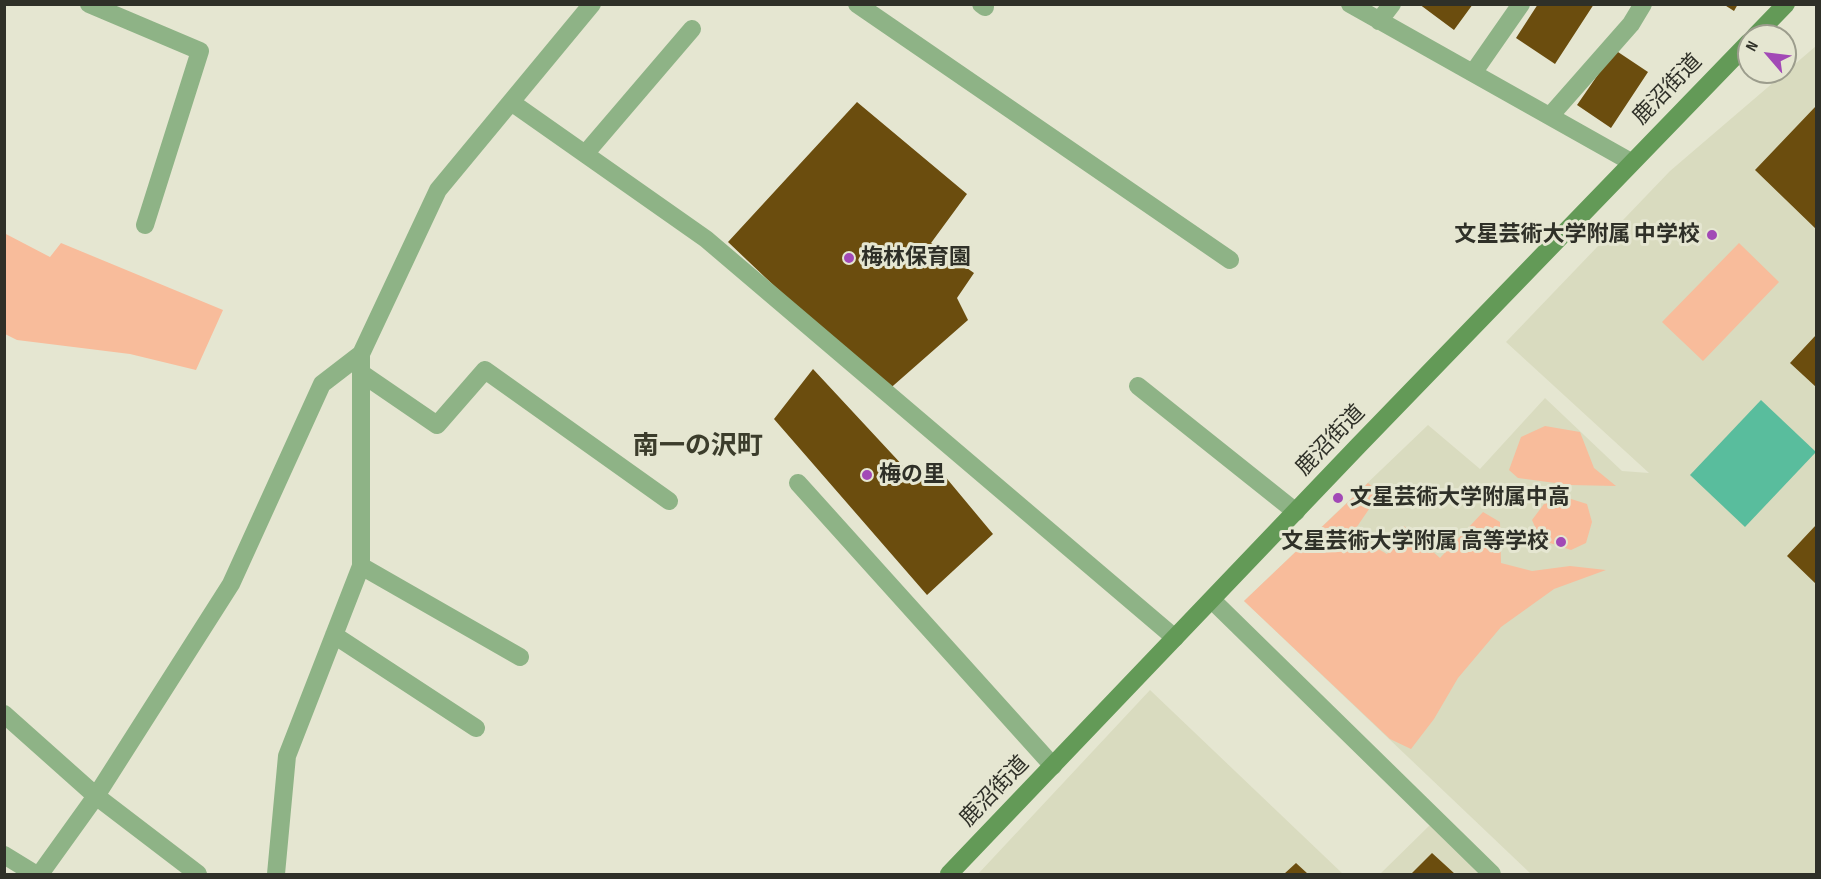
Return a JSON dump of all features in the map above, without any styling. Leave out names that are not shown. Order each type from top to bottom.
[{"type":"street","points":[[89,4],[200,51],[145,225]]},
{"type":"street","points":[[276,874],[287,756],[361,566],[361,354],[438,190],[592,4]]},
{"type":"street","points":[[856,4],[1230,260]]},
{"type":"street","points":[[1350,4],[1631,162]]},
{"type":"street","points":[[1379,21],[1392,4]]},
{"type":"street","points":[[1473,73],[1521,4]]},
{"type":"street","points":[[1550,116],[1631,24],[1643,4]]},
{"type":"street","points":[[1767,24],[1786,4]]},
{"type":"street","points":[[585,154],[692,29]]},
{"type":"street","name":"鹿沼街道","points":[[949,874],[1737,54]]},
{"type":"street","points":[[511,102],[706,239],[1175,639]]},
{"type":"street","points":[[40,874],[96,796],[231,584],[322,384],[361,354]]},
{"type":"street","points":[[361,373],[436,425],[485,370],[669,501]]},
{"type":"street","points":[[1138,386],[1296,512]]},
{"type":"street","points":[[798,483],[1053,766]]},
{"type":"street","points":[[361,566],[520,657]]},
{"type":"street","points":[[1212,600],[1492,874]]},
{"type":"street","points":[[334,635],[476,728]]},
{"type":"street","points":[[4,714],[96,796],[198,874]]},
{"type":"street","points":[[4,855],[35,874]]},
{"type":"shaded area","name":"文星芸術大学附属 高等学校","points":[[1816,46],[1816,874],[1531,874],[1244,601],[1428,425],[1480,469],[1545,398],[1622,471],[1649,473],[1506,342],[1670,171],[1772,84],[1797,84],[1797,62]]},
{"type":"shaded area","points":[[4,233],[50,257],[61,243],[223,310],[196,370],[130,354],[17,340],[5,334]]},
{"type":"shaded area","points":[[1739,243],[1779,282],[1703,361],[1662,322]]},
{"type":"shaded area","points":[[1761,400],[1816,452],[1745,527],[1690,475]]},
{"type":"shaded area","points":[[1545,426],[1580,432],[1594,468],[1616,486],[1570,485],[1518,478],[1509,470],[1521,437]]},
{"type":"shaded area","points":[[1368,483],[1380,493],[1352,534],[1387,554],[1404,526],[1440,558],[1483,512],[1500,522],[1501,563],[1532,571],[1570,566],[1606,570],[1554,589],[1501,627],[1458,678],[1434,719],[1411,749],[1390,739],[1244,601]]},
{"type":"shaded area","points":[[1568,498],[1587,504],[1592,522],[1586,543],[1571,550],[1541,540],[1532,520],[1544,504]]},
{"type":"shaded area","points":[[1150,690],[1343,874],[978,874]]},
{"type":"shaded area","points":[[1430,825],[1480,874],[1380,874]]},
{"type":"building","points":[[1419,4],[1473,4],[1454,30]]},
{"type":"building","points":[[1538,4],[1594,4],[1555,64],[1516,38]]},
{"type":"building","points":[[1723,4],[1738,4],[1734,11]]},
{"type":"building","points":[[1615,50],[1648,72],[1611,128],[1577,105]]},
{"type":"building","name":"梅林保育園","points":[[857,102],[967,194],[931,243],[974,273],[957,298],[968,320],[886,392],[728,242]]},
{"type":"building","points":[[1816,106],[1816,229],[1755,170]]},
{"type":"building","points":[[1816,335],[1816,387],[1790,363]]},
{"type":"building","name":"梅の里","points":[[813,369],[918,482],[938,468],[993,534],[927,595],[774,419]]},
{"type":"building","points":[[1816,525],[1816,584],[1787,556]]},
{"type":"building","points":[[1432,853],[1455,874],[1411,874]]},
{"type":"building","points":[[1296,863],[1308,874],[1284,874]]},
{"type":"place","name":"文星芸術大学附属 中学校","points":[[1712,235]]},
{"type":"place","name":"梅林保育園","points":[[849,258]]},
{"type":"place","name":"梅の里","points":[[867,475]]},
{"type":"place","name":"文星芸術大学附属中高","points":[[1338,498]]},
{"type":"place","name":"文星芸術大学附属 高等学校","points":[[1561,542]]},
{"type":"district","name":"南一の沢町","points":[[698,447]]}]
